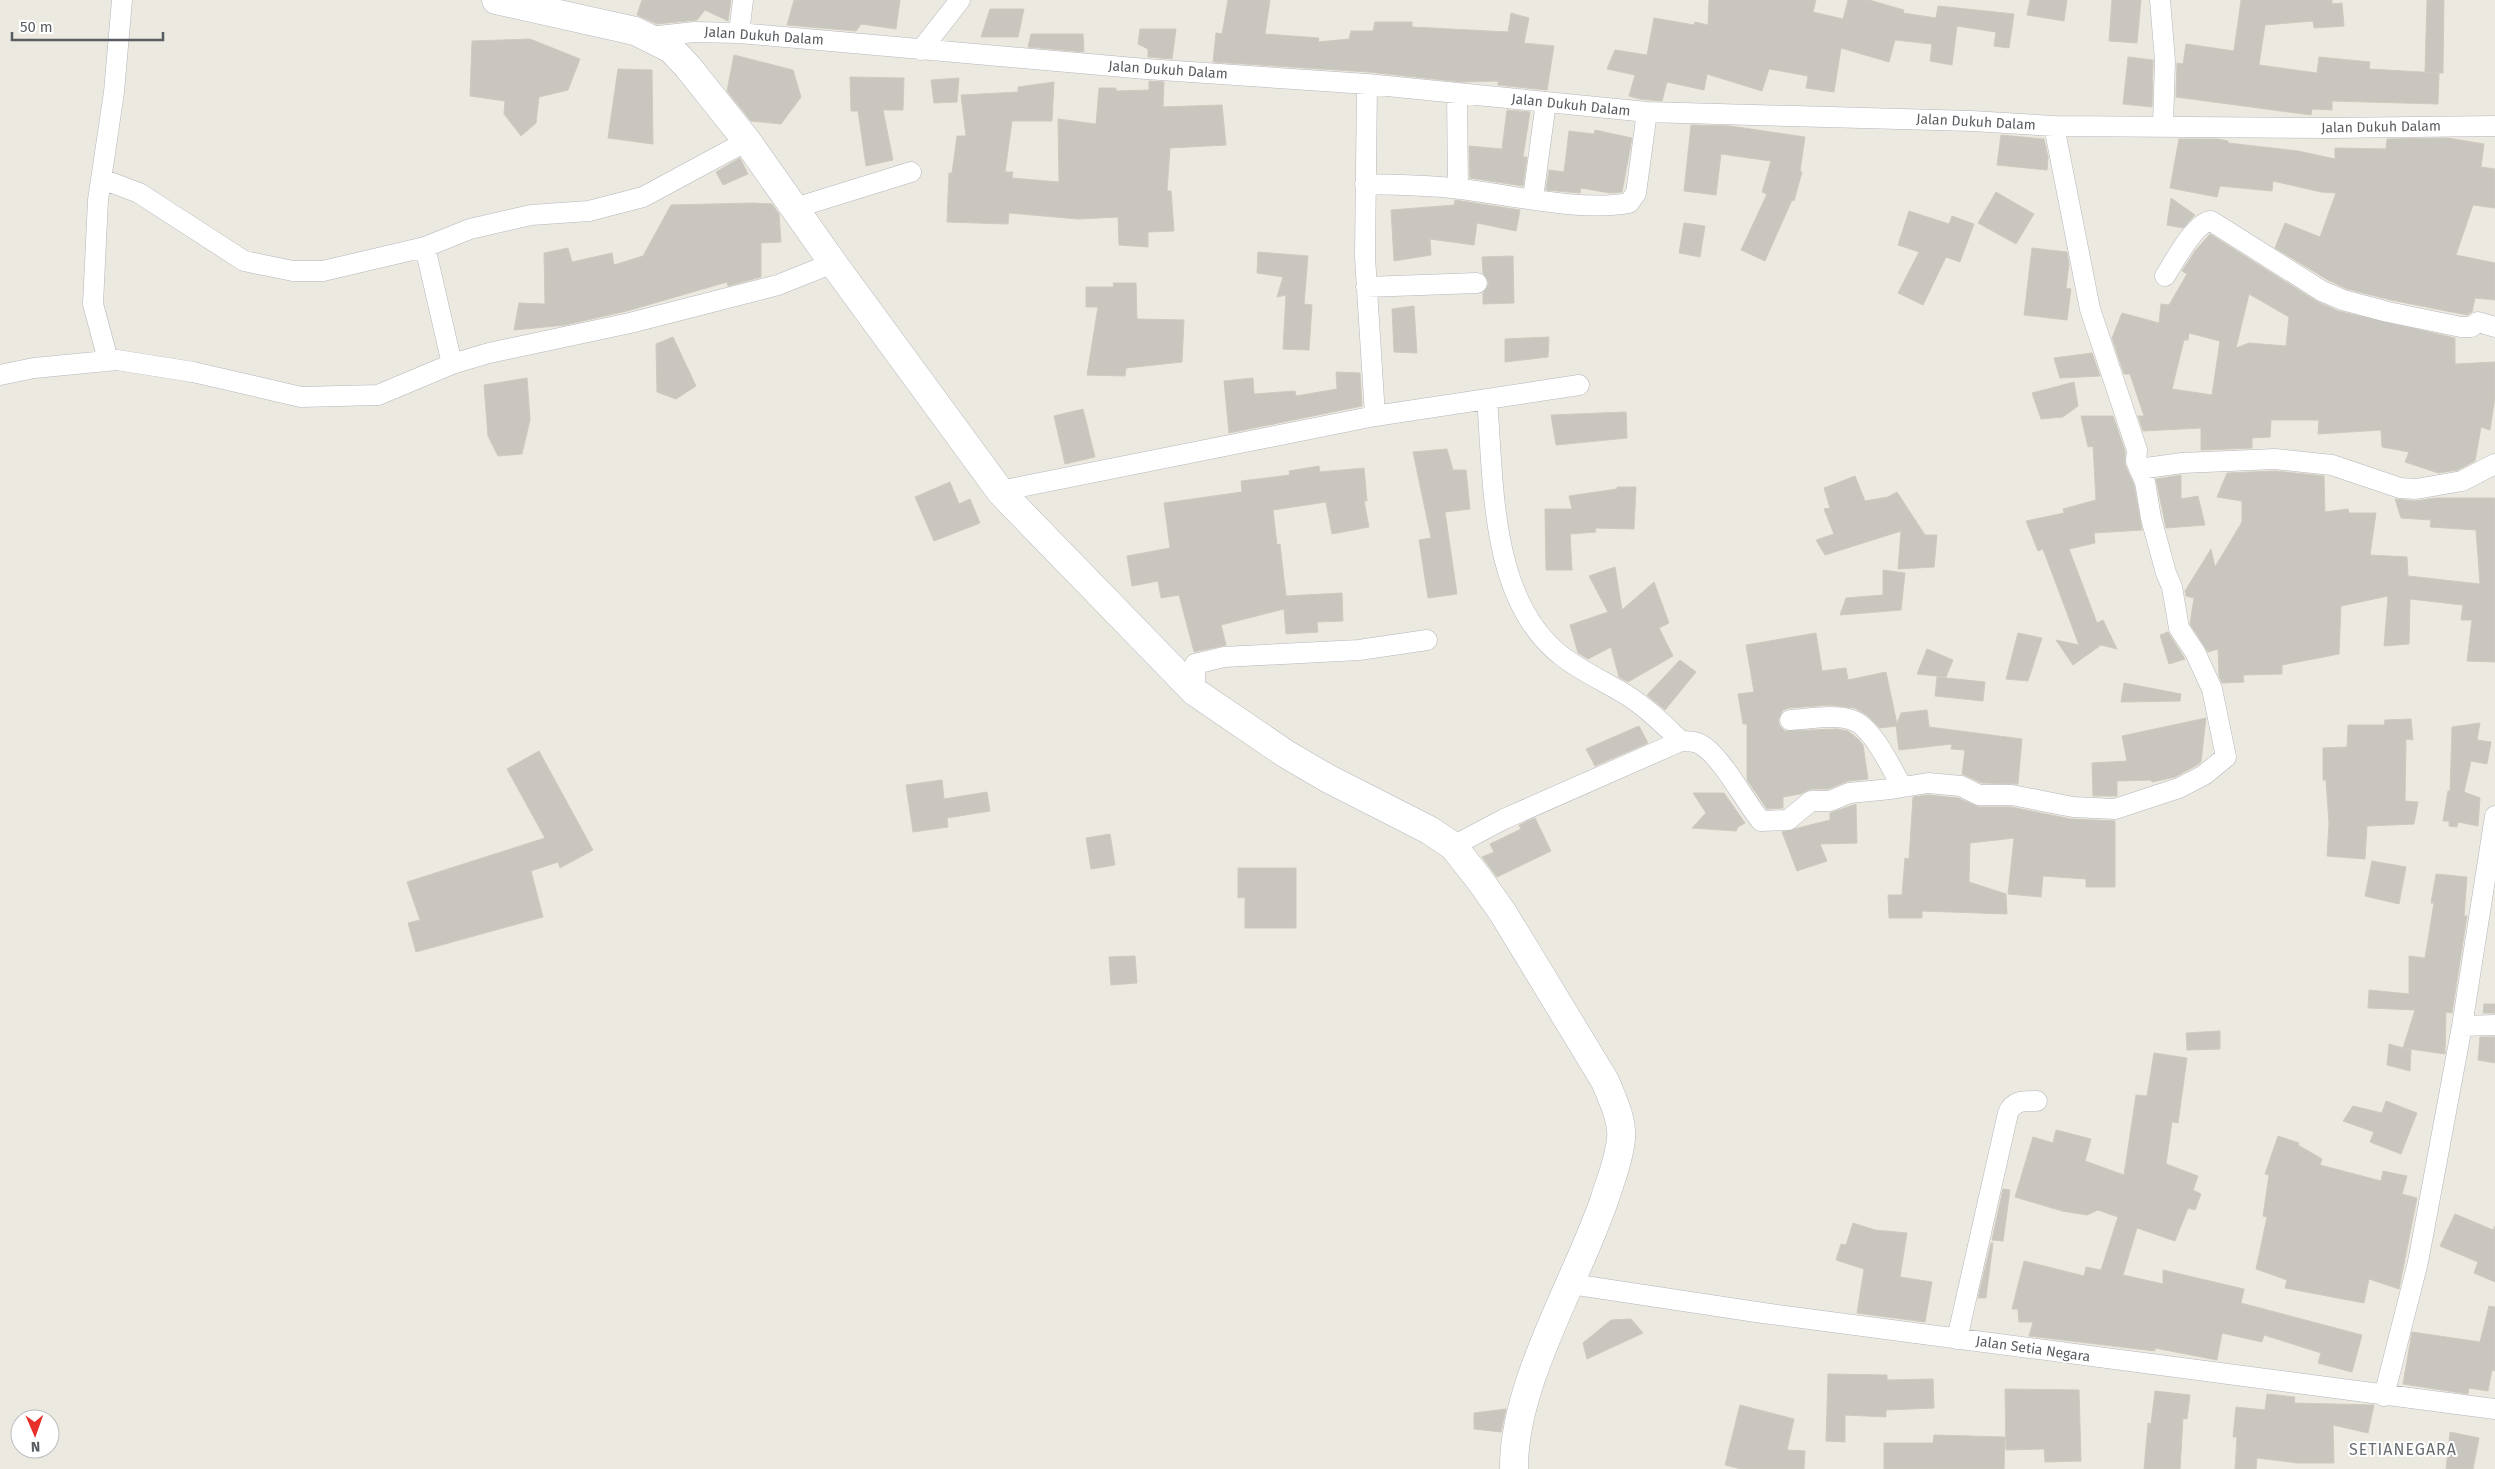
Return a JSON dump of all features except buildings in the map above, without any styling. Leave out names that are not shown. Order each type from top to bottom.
[{"type":"street","points":[[108,360],[93,304],[98,200],[114,92],[122,0]]},
{"type":"street","points":[[496,0],[635,31],[650,37],[678,55],[747,141],[832,263],[1000,491],[1195,692],[1286,754],[1327,778],[1429,830],[1453,846],[1480,879],[1503,913],[1593,1060],[1614,1103],[1621,1138],[1615,1168],[1571,1284],[1543,1349],[1524,1404],[1514,1453],[1514,1469]]},
{"type":"street","points":[[739,33],[743,0]]},
{"type":"street","points":[[921,50],[960,0]]},
{"type":"street","points":[[2160,0],[2165,61],[2163,126]]},
{"type":"street","name":"Jalan Dukuh Dalam","points":[[650,37],[694,32],[739,33],[1155,70],[1366,84],[1647,112],[1972,121],[2054,126],[2330,128],[2495,126]]},
{"type":"street","points":[[1366,84],[1366,287],[1376,416]]},
{"type":"street","points":[[1457,93],[1458,188]]},
{"type":"street","points":[[1533,198],[1546,102]]},
{"type":"street","points":[[1365,184],[1458,188],[1613,206],[1630,203],[1636,193],[1647,112]]},
{"type":"street","points":[[1487,399],[1497,519],[1503,553],[1516,593],[1534,628],[1562,656],[1593,678],[1644,707],[1681,740],[1702,745],[1722,766],[1747,805],[1761,821],[1788,820],[1811,801],[1830,801],[1850,793],[1928,783],[1961,786],[1979,795],[2012,795],[2073,807],[2115,809],[2179,788],[2204,775],[2226,757],[2212,689],[2195,652],[2179,628],[2172,587],[2166,573],[2151,518],[2145,482],[2136,461],[2137,450],[2090,309],[2054,126]]},
{"type":"street","points":[[102,179],[138,193],[244,261],[293,271],[323,272],[425,247],[470,229],[531,215],[589,211],[643,197],[747,141]]},
{"type":"street","points":[[795,208],[911,172]]},
{"type":"street","points":[[2165,276],[2198,228],[2206,221],[2211,221],[2322,292],[2343,300],[2461,327],[2471,327],[2478,322],[2495,327]]},
{"type":"street","points":[[425,247],[452,364]]},
{"type":"street","points":[[0,375],[34,368],[108,360],[192,372],[293,396],[378,396],[452,364],[489,353],[630,323],[769,287],[832,263]]},
{"type":"street","points":[[1366,287],[1477,283]]},
{"type":"street","points":[[1000,491],[1376,416],[1579,385]]},
{"type":"street","points":[[2139,469],[2241,459],[2289,460],[2332,465],[2400,488],[2416,489],[2462,481],[2495,464]]},
{"type":"street","points":[[1195,692],[1196,664],[1224,657],[1272,653],[1340,652],[1427,640]]},
{"type":"street","points":[[1790,720],[1844,718],[1859,723],[1878,746],[1902,787]]},
{"type":"street","points":[[1453,846],[1504,819],[1681,740]]},
{"type":"street","points":[[2384,1396],[2418,1262],[2462,1026],[2495,816]]},
{"type":"street","points":[[2462,1026],[2495,1025]]},
{"type":"street","points":[[1957,1339],[2010,1106],[2016,1103],[2037,1101]]},
{"type":"street","name":"Jalan Setia Negara","points":[[1571,1284],[1763,1313],[2384,1396],[2495,1409]]},
{"type":"district","name":"SETIANEGARA","points":[[2403,1449]]}]
